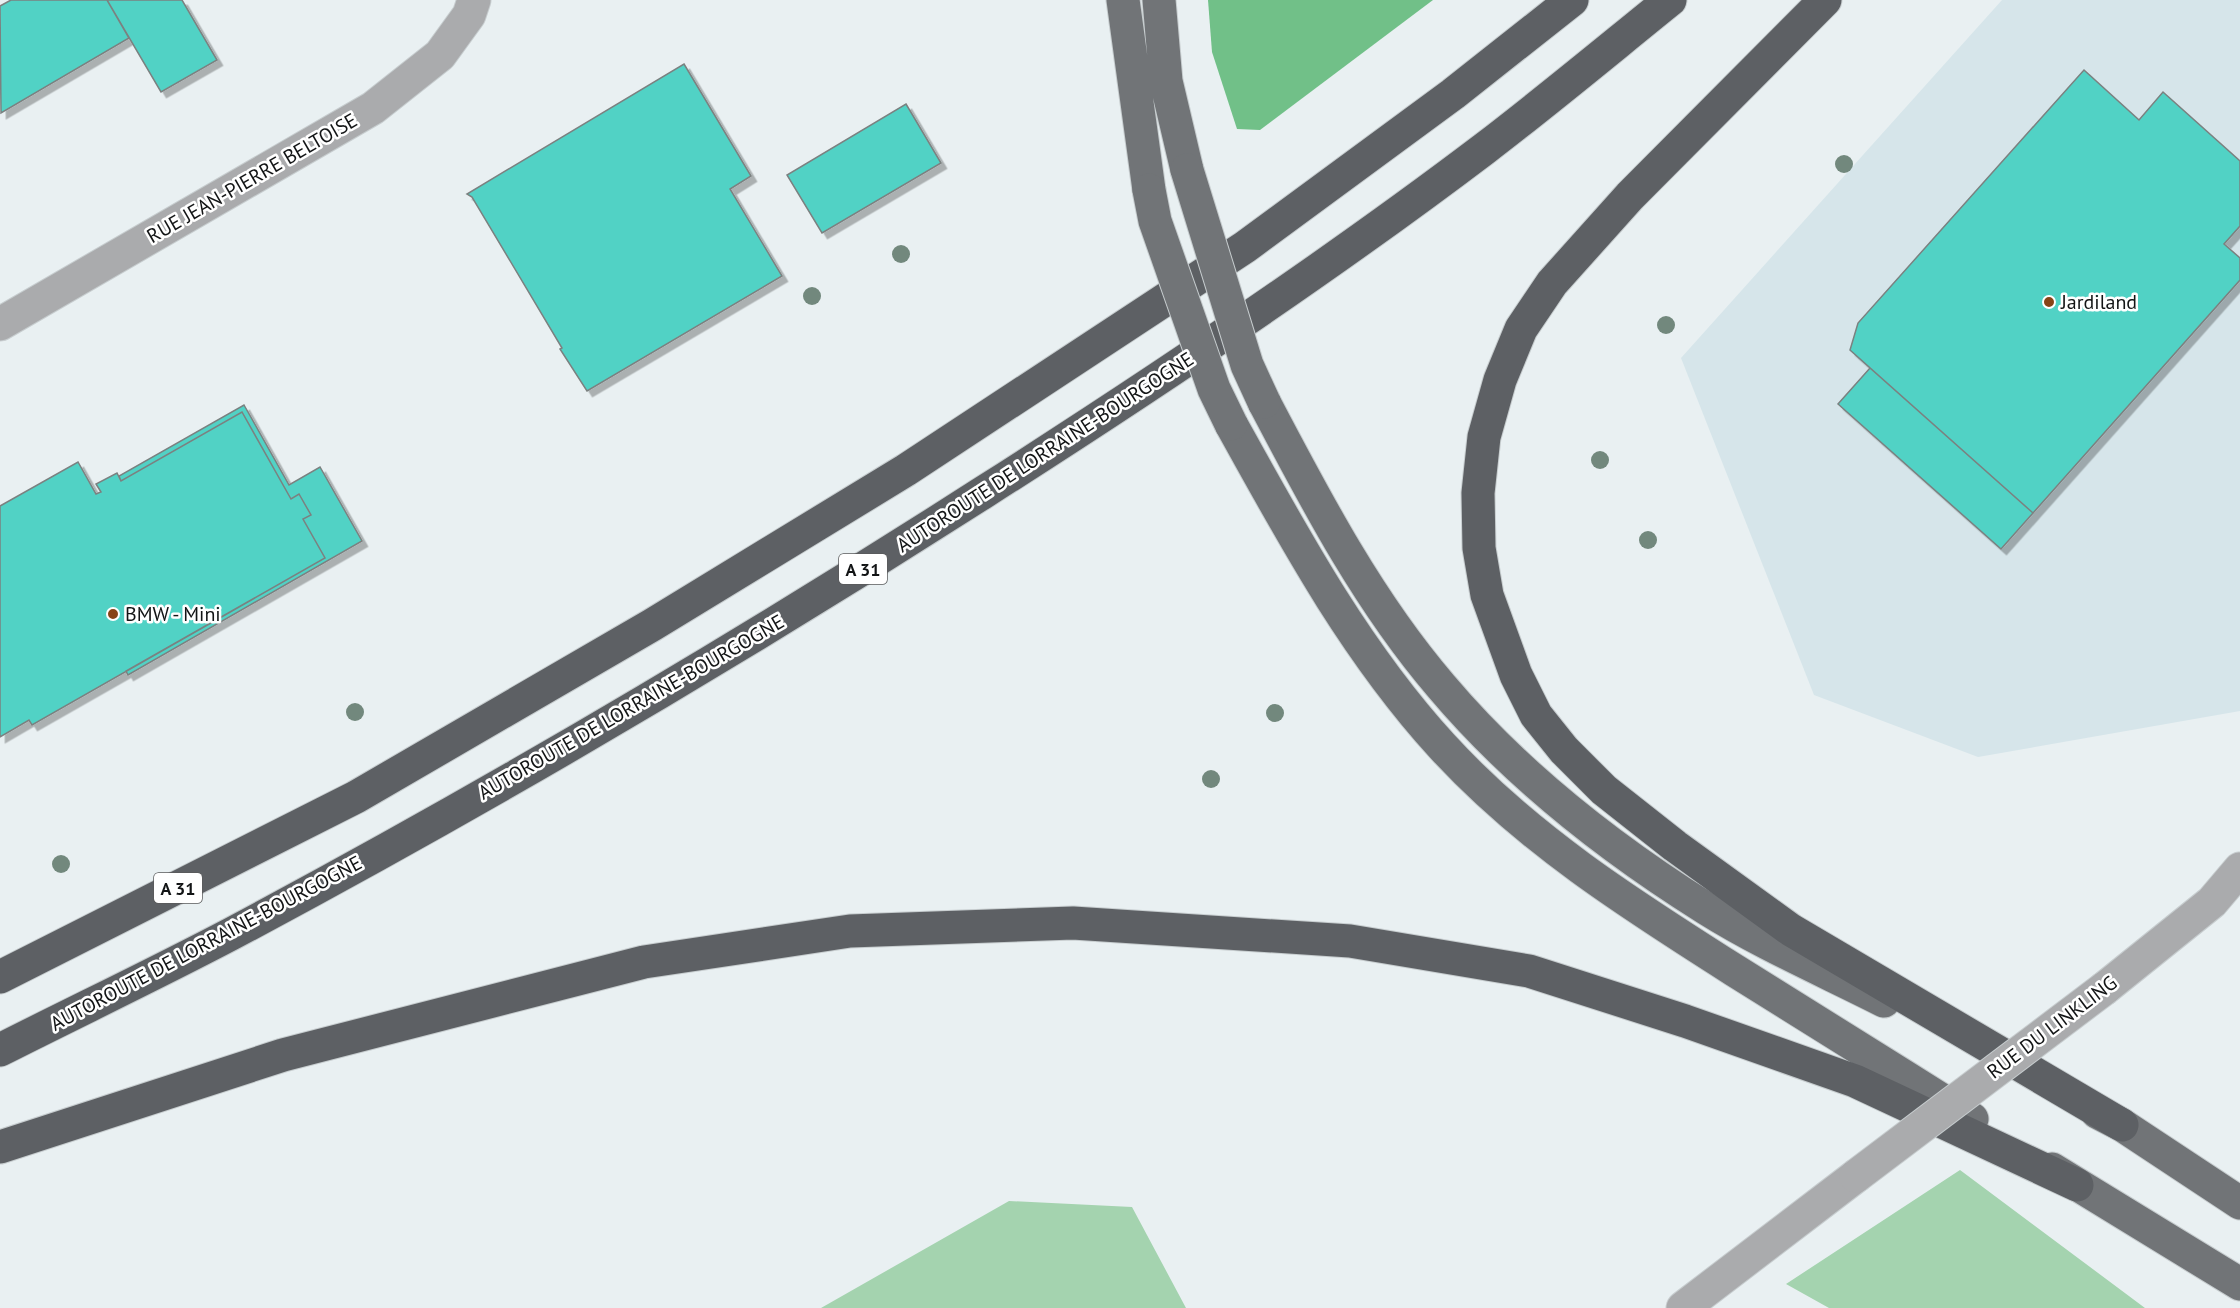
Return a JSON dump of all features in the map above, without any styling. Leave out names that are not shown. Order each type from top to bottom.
[{"type":"highway","name":"A 31","points":[[0,977],[356,797],[643,631],[906,470],[1245,247],[1453,94],[1572,0]]},
{"type":"highway","name":"AUTOROUTE DE LORRAINE-BOURGOGNE","points":[[0,1050],[228,935],[432,823],[581,740],[823,595],[1172,372],[1264,308],[1485,148],[1670,0]]},
{"type":"highway","points":[[1825,0],[1630,196],[1552,283],[1521,329],[1500,380],[1484,436],[1478,494],[1479,548],[1487,595],[1516,675],[1536,715],[1564,750],[1604,789],[1675,846],[1791,930],[2122,1125]]},
{"type":"highway","points":[[0,1147],[283,1056],[644,962],[850,931],[1073,923],[1350,940],[1529,971],[1685,1021],[1855,1081],[2077,1185]]},
{"type":"main road","points":[[1123,0],[1149,190],[1159,233],[1215,389],[1231,424],[1289,529],[1367,652],[1442,746],[1524,825],[1613,894],[2077,1185],[2240,1284]]},
{"type":"main road","points":[[1159,0],[1166,81],[1187,170],[1248,365],[1264,402],[1320,508],[1397,629],[1440,686],[1544,792],[1626,856],[1710,911],[2122,1125],[2240,1203]]},
{"type":"street","name":"RUE JEAN-PIERRE BELTOISE","points":[[0,324],[373,108],[440,55],[469,15],[474,0]]},
{"type":"street","name":"RUE DU LINKLING","points":[[1683,1308],[2105,988],[2212,902],[2240,869]]},
{"type":"shaded area","points":[[2002,0],[2240,0],[2240,711],[1978,757],[1814,695],[1681,358]]},
{"type":"green space","points":[[1208,0],[1433,0],[1260,130],[1237,129],[1212,52]]},
{"type":"green space","points":[[1960,1170],[2145,1308],[1829,1308],[1786,1284]]},
{"type":"green space","points":[[1009,1201],[1132,1207],[1186,1308],[821,1308]]},
{"type":"building","points":[[11,0],[107,0],[129,38],[1,113],[0,6]]},
{"type":"building","points":[[107,0],[182,0],[217,60],[161,92]]},
{"type":"building","points":[[684,64],[751,176],[730,189],[782,276],[587,391],[560,349],[562,348],[472,197],[467,194]]},
{"type":"building","name":"Jardiland","points":[[2084,70],[2139,120],[2163,92],[2240,161],[2240,226],[2224,244],[2240,258],[2240,280],[2033,513],[1850,350],[1858,323]]},
{"type":"building","points":[[906,104],[941,163],[822,233],[787,175]]},
{"type":"building","points":[[1870,368],[2033,513],[2001,549],[1838,404]]},
{"type":"building","points":[[244,405],[289,485],[320,467],[362,541],[128,675],[126,671],[325,558],[303,519],[311,515],[299,494],[291,499],[242,412],[121,481],[119,476]]},
{"type":"building","name":"BMW - Mini","points":[[242,412],[291,499],[299,494],[311,515],[303,519],[325,558],[32,725],[29,720],[0,737],[0,506],[78,462],[96,494],[101,492],[96,484],[117,473],[121,481]]},
{"type":"place","name":"Jardiland","points":[[2049,302]]},
{"type":"place","name":"BMW - Mini","points":[[113,614]]}]
